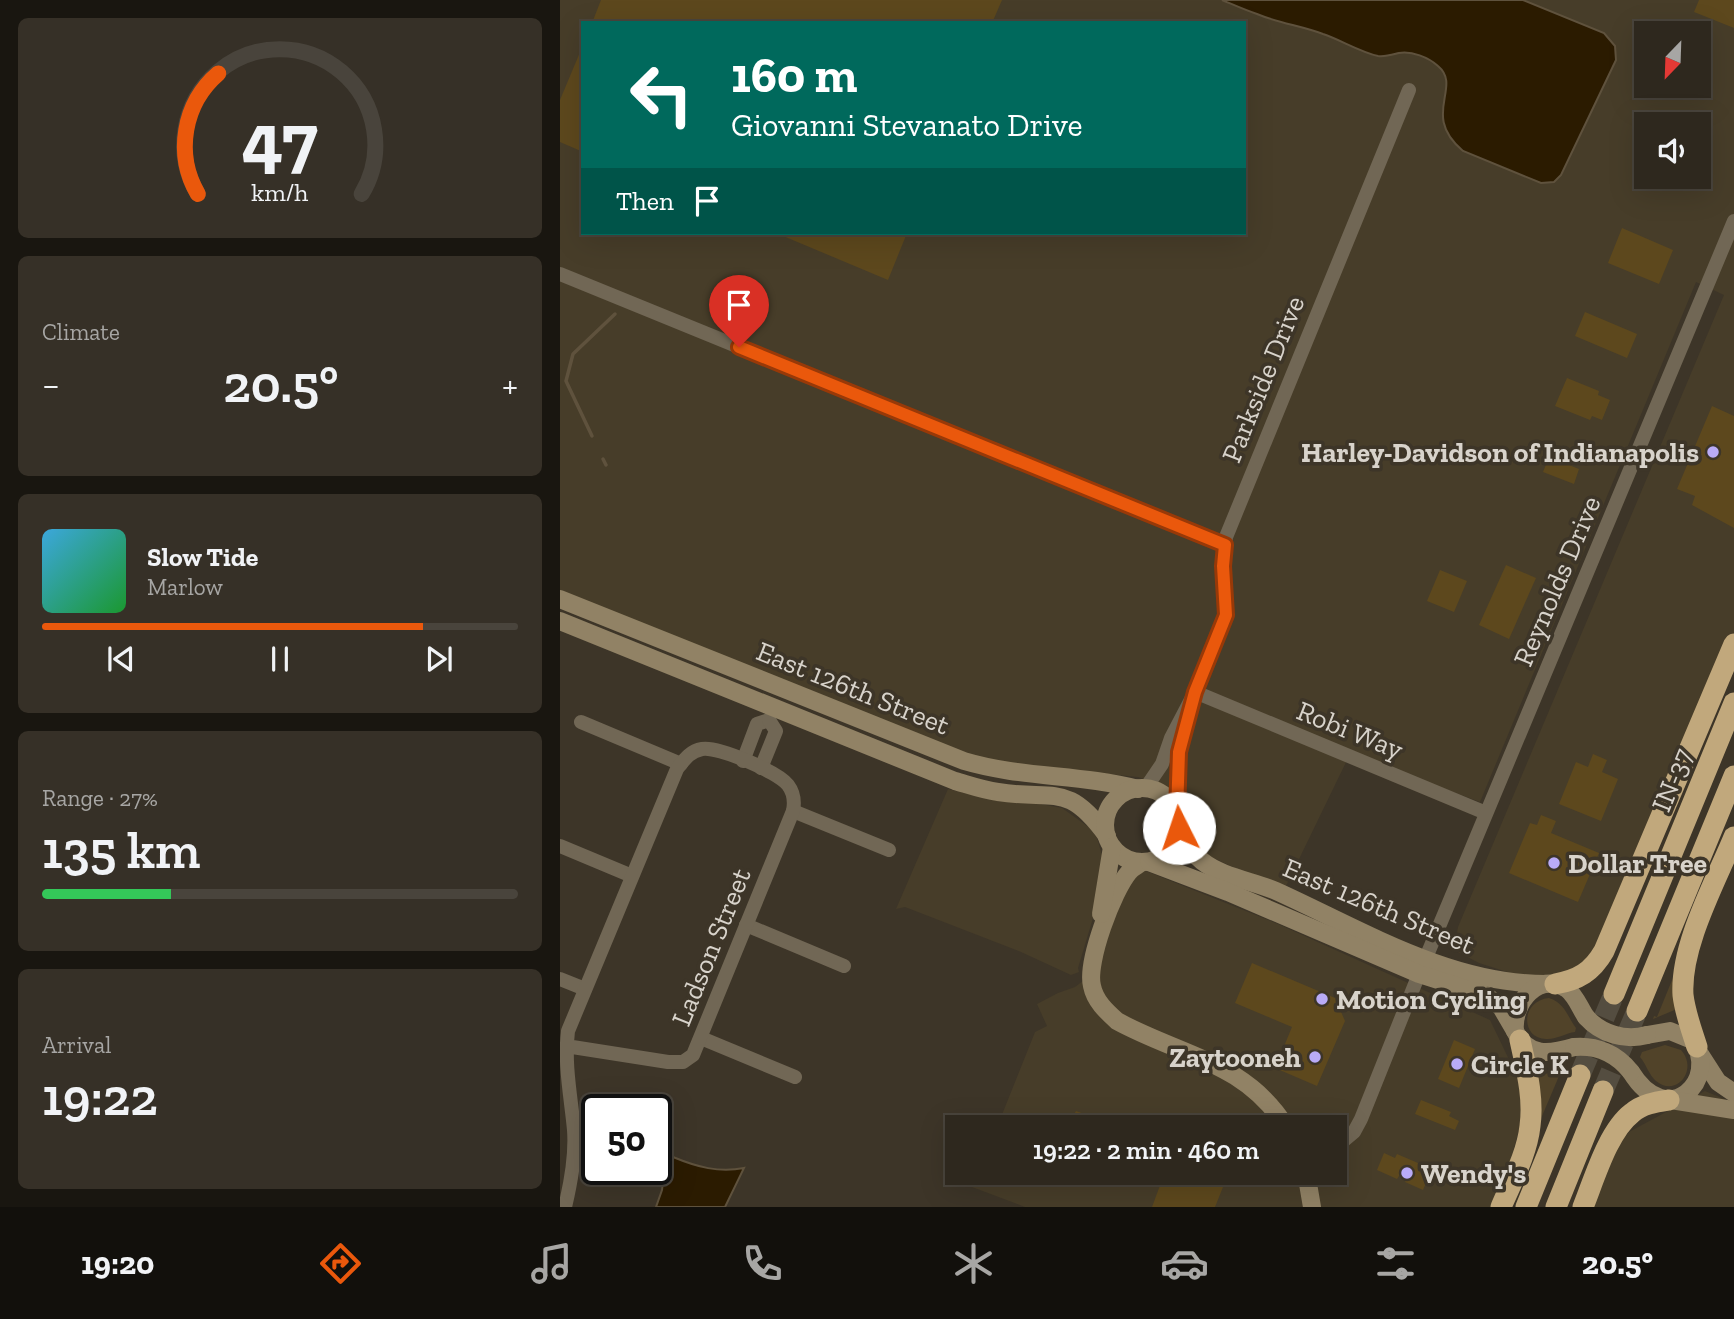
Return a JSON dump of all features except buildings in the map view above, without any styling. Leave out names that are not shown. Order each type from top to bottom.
[{"type":"highway","points":[[1550,984],[1582,976],[1592,968],[1604,951],[1734,644]]},
{"type":"highway","name":"IN-37","points":[[1614,994],[1734,703]]},
{"type":"highway","name":"IN-37","points":[[1637,1011],[1734,776]]},
{"type":"highway","points":[[1698,1050],[1684,1001],[1684,967],[1692,939],[1734,837]]},
{"type":"highway","points":[[1501,1207],[1527,1143],[1530,1125],[1530,1086],[1518,1036]]},
{"type":"highway","points":[[1526,1207],[1580,1075]]},
{"type":"highway","points":[[1556,1207],[1604,1091]]},
{"type":"highway","points":[[1583,1207],[1612,1139],[1625,1120],[1640,1107],[1670,1100]]},
{"type":"main road","name":"East 126th Street","points":[[560,599],[984,767],[1028,775],[1095,780],[1141,789]]},
{"type":"main road","name":"East 126th Street","points":[[560,621],[772,714],[979,788],[998,792],[1049,794],[1067,799],[1090,814],[1110,842]]},
{"type":"main road","points":[[1096,945],[1110,842],[1105,820],[1111,805],[1122,794],[1141,789],[1164,796],[1178,816],[1179,828],[1175,843],[1164,855],[1131,869],[1122,881],[1092,955],[1091,982],[1096,996],[1105,1011],[1132,1029],[1230,1071],[1254,1088],[1279,1115]]},
{"type":"main road","name":"East 126th Street","points":[[1178,816],[1189,847],[1210,866],[1263,886],[1422,967],[1491,998],[1503,1010],[1518,1036]]},
{"type":"main road","points":[[1110,842],[1125,858],[1146,862]]},
{"type":"main road","name":"East 126th Street","points":[[1146,862],[1422,967],[1525,984],[1550,984]]},
{"type":"main road","points":[[1734,1093],[1714,1077],[1692,1040],[1674,1032],[1659,1031],[1631,1038],[1615,1035],[1586,1017],[1572,993],[1550,984],[1534,988],[1522,1000],[1516,1015],[1518,1036],[1533,1051],[1542,1054],[1574,1047],[1593,1048],[1621,1059],[1650,1095],[1734,1110]]},
{"type":"main road","points":[[1670,1100],[1686,1093],[1694,1084],[1700,1067],[1698,1050]]},
{"type":"main road","points":[[1309,1185],[1312,1207]]},
{"type":"street","name":"Parkside Drive","points":[[1178,816],[1179,752],[1195,692],[1226,615],[1223,566],[1226,537],[1409,90]]},
{"type":"street","name":"Reynolds Drive","points":[[1347,1138],[1354,1132],[1361,1119],[1734,221]]},
{"type":"street","points":[[560,274],[1225,545]]},
{"type":"street","points":[[761,768],[776,731],[772,714],[782,689]]},
{"type":"street","name":"Parkside Drive","points":[[1141,789],[1162,764],[1181,716],[1195,692]]},
{"type":"street","name":"Robi Way","points":[[1195,692],[1486,813]]},
{"type":"street","points":[[743,761],[757,723],[772,714]]},
{"type":"street","points":[[581,722],[681,764]]},
{"type":"street","points":[[565,1207],[573,1165],[574,1133],[564,1087],[566,1046],[572,1020],[686,756],[701,749],[720,751],[761,768],[786,782],[795,800],[793,811],[889,850]]},
{"type":"street","name":"Ladson Street","points":[[566,1046],[677,1063],[693,1055],[793,811]]},
{"type":"street","points":[[560,846],[632,876]]},
{"type":"street","points":[[746,925],[844,966]]},
{"type":"street","points":[[560,979],[585,989]]},
{"type":"street","points":[[701,1038],[795,1077]]},
{"type":"shaded area","points":[[560,0],[1734,0],[1734,632],[1609,932],[1587,964],[1557,988],[1479,963],[1454,950],[1458,927],[1724,295],[1696,282],[1480,802],[1350,754],[1285,888],[1260,880],[1207,855],[1194,839],[1187,813],[1162,785],[1138,777],[1004,764],[952,750],[560,592]]},
{"type":"shaded area","points":[[1222,0],[1523,0],[1604,33],[1615,46],[1616,60],[1561,175],[1554,182],[1541,183],[1463,151],[1451,138],[1444,125],[1444,74],[1430,60],[1409,53],[1383,56],[1371,54],[1323,34],[1265,17]]},
{"type":"shaded area","points":[[948,789],[998,801],[1062,808],[1090,828],[1097,838],[1102,855],[1101,878],[1099,898],[1079,972],[1071,975],[1021,952],[905,907],[896,909]]},
{"type":"shaded area","points":[[1146,871],[1278,924],[1490,1020],[1516,1074],[1525,1109],[1510,1162],[1492,1207],[1025,1207],[972,1187],[1347,1185],[1347,1115],[1002,1115],[1035,1032],[1047,1026],[1037,1004],[1075,987],[1096,971],[1124,889],[1136,873]]},
{"type":"shaded area","points":[[1679,963],[1677,1009],[1653,1019],[1654,1016],[1657,1017]]},
{"type":"shaded area","points":[[1549,998],[1562,1007],[1576,1028],[1575,1032],[1548,1039],[1533,1034],[1527,1020],[1528,1013],[1539,1001]]},
{"type":"shaded area","points":[[1665,1045],[1681,1050],[1688,1066],[1683,1079],[1671,1086],[1656,1081],[1640,1057],[1642,1052]]},
{"type":"shaded area","points":[[1562,1069],[1534,1135],[1538,1076]]},
{"type":"shaded area","points":[[1705,1091],[1734,1103],[1734,1207],[1590,1207],[1616,1146],[1629,1132]]},
{"type":"shaded area","points":[[672,1158],[708,1168],[744,1168],[725,1207],[656,1207],[663,1185],[672,1185]]},
{"type":"waterway","points":[[592,436],[566,381],[573,354],[615,314]]},
{"type":"waterway","points":[[603,459],[606,465]]},
{"type":"tunnel","points":[[1580,1075],[1614,994]]},
{"type":"tunnel","points":[[1603,1091],[1637,1011]]},
{"type":"place","name":"Harley-Davidson of Indianapolis","points":[[1713,452]]},
{"type":"place","name":"Dollar Tree","points":[[1554,863]]},
{"type":"place","name":"Motion Cycling","points":[[1322,999]]},
{"type":"place","name":"Zaytooneh","points":[[1315,1057]]},
{"type":"place","name":"Circle K","points":[[1457,1064]]},
{"type":"place","name":"Wendy's","points":[[1407,1173]]},
{"type":"route","points":[[739,347],[1225,545],[1223,566],[1226,615],[1195,692],[1179,752],[1179,828]]}]
